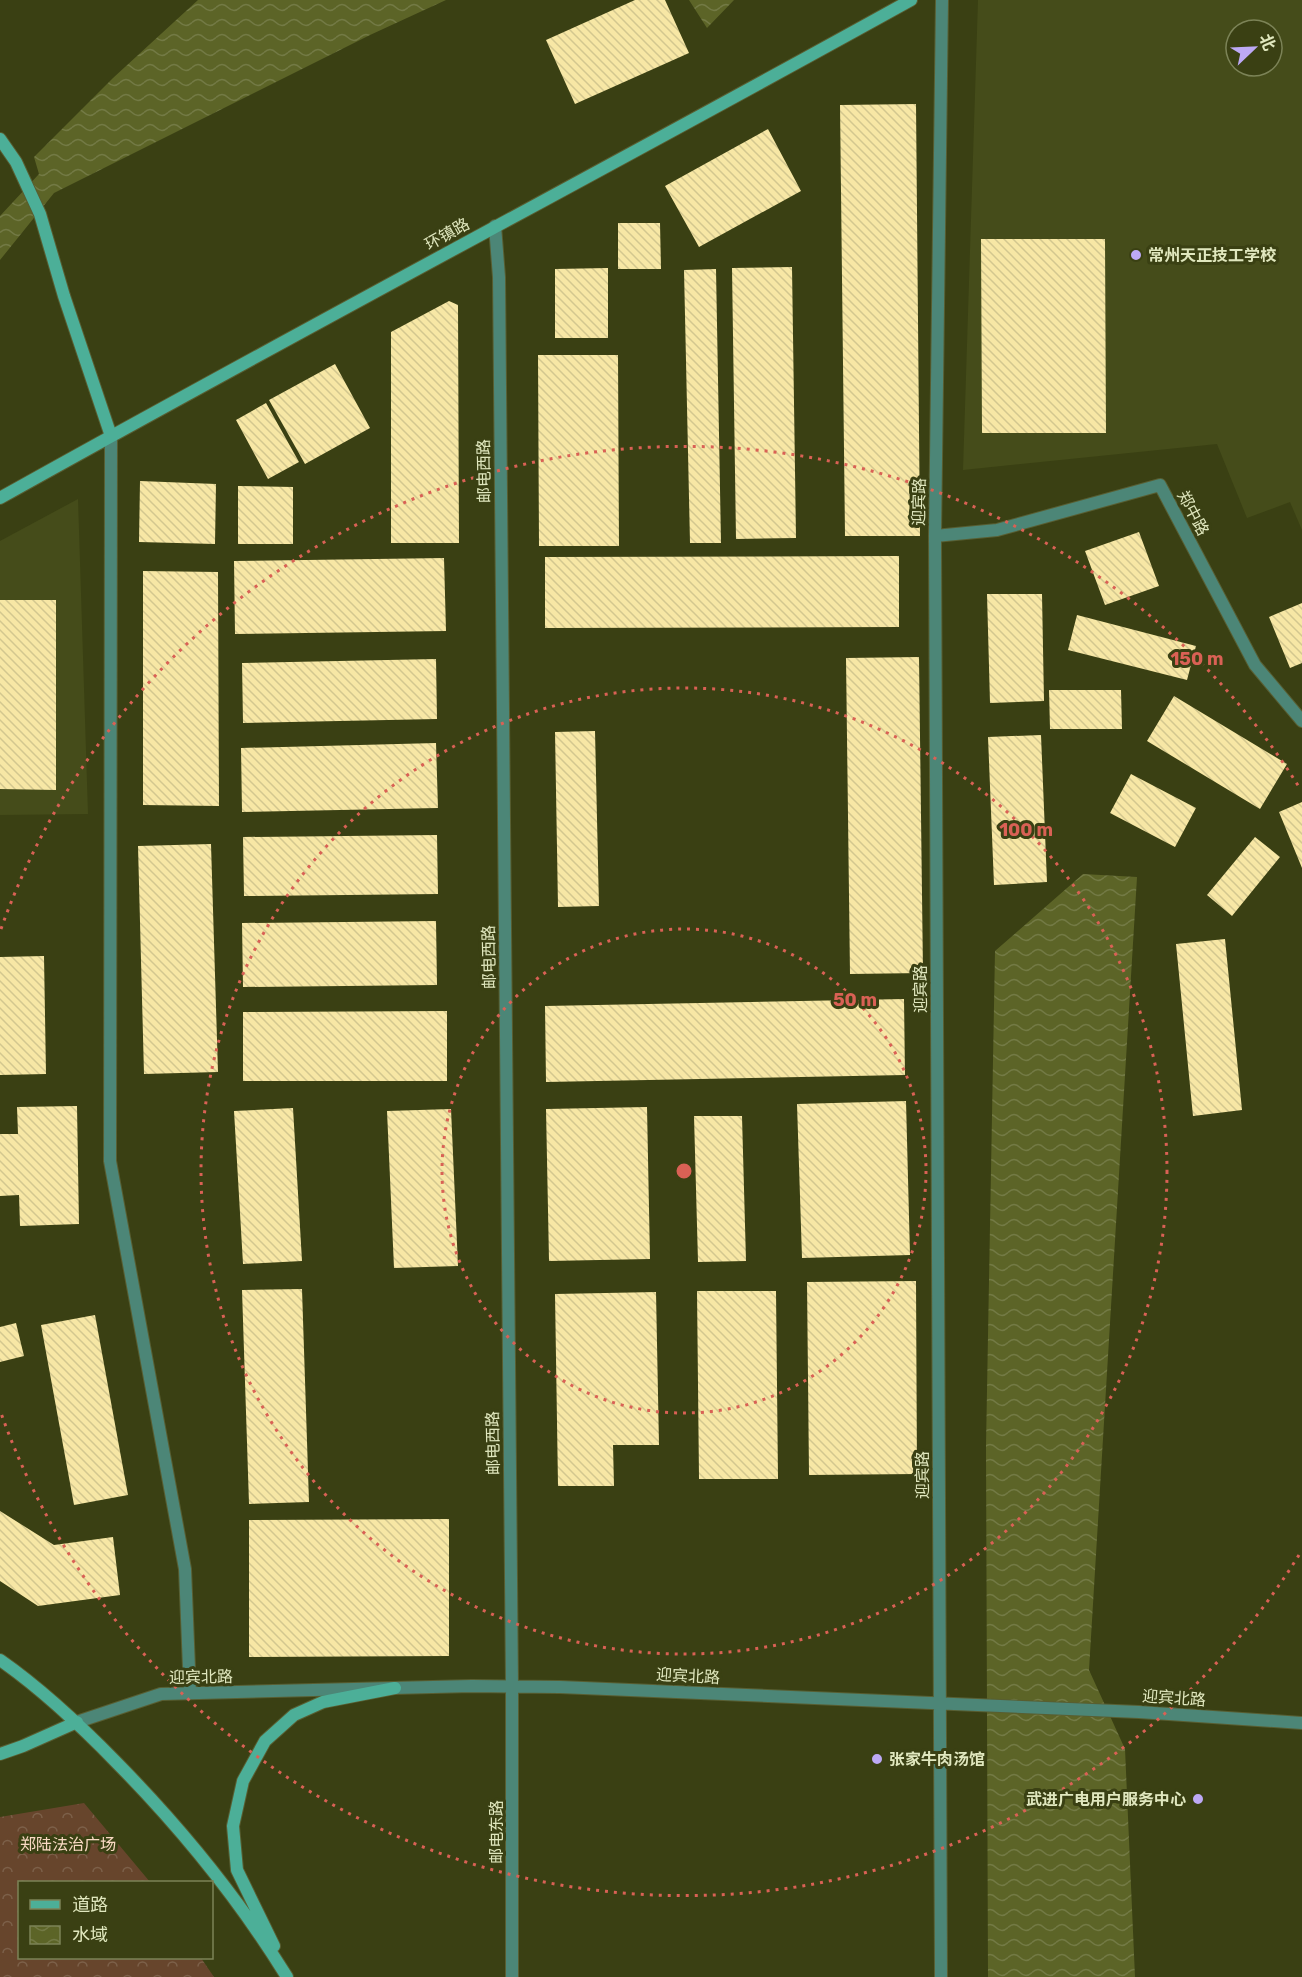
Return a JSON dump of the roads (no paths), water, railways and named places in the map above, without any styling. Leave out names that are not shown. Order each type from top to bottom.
[{"type":"street","name":"环镇路","points":[[0,498],[911,0]]},
{"type":"street","name":"迎宾路","points":[[941,1977],[935,536],[942,0]]},
{"type":"street","points":[[0,140],[16,162],[40,214],[64,296],[111,436],[110,1161],[185,1569],[190,1693]]},
{"type":"street","name":"邮电西路","points":[[495,226],[499,289],[512,1687]]},
{"type":"street","name":"郑中路","points":[[935,536],[997,530],[1160,485],[1255,665],[1302,721]]},
{"type":"street","points":[[0,1660],[77,1722],[162,1809],[220,1879],[288,1977]]},
{"type":"street","name":"邮电东路","points":[[512,1687],[512,1977]]},
{"type":"street","name":"迎宾北路","points":[[77,1722],[161,1694],[395,1688],[572,1687],[1139,1712],[1302,1723]]},
{"type":"street","points":[[288,1977],[237,1870],[233,1826],[243,1781],[265,1741],[294,1715],[323,1702],[395,1688]]},
{"type":"street","points":[[0,1754],[77,1722]]},
{"type":"water","points":[[198,0],[446,0],[370,35],[54,193],[0,260],[0,216],[39,174],[34,157],[113,78]]},
{"type":"water","points":[[689,0],[734,0],[707,28]]},
{"type":"water","points":[[1083,874],[1137,877],[1089,1670],[1125,1749],[1135,1977],[988,1977],[986,1446],[995,951]]},
{"type":"place","name":"常州天正技工学校","points":[[1136,255]]},
{"type":"place","name":"张家牛肉汤馆","points":[[877,1759]]},
{"type":"place","name":"武进广电用户服务中心","points":[[1198,1799]]},
{"type":"park label","name":"郑陆法治广场","points":[[68,1844]]}]
